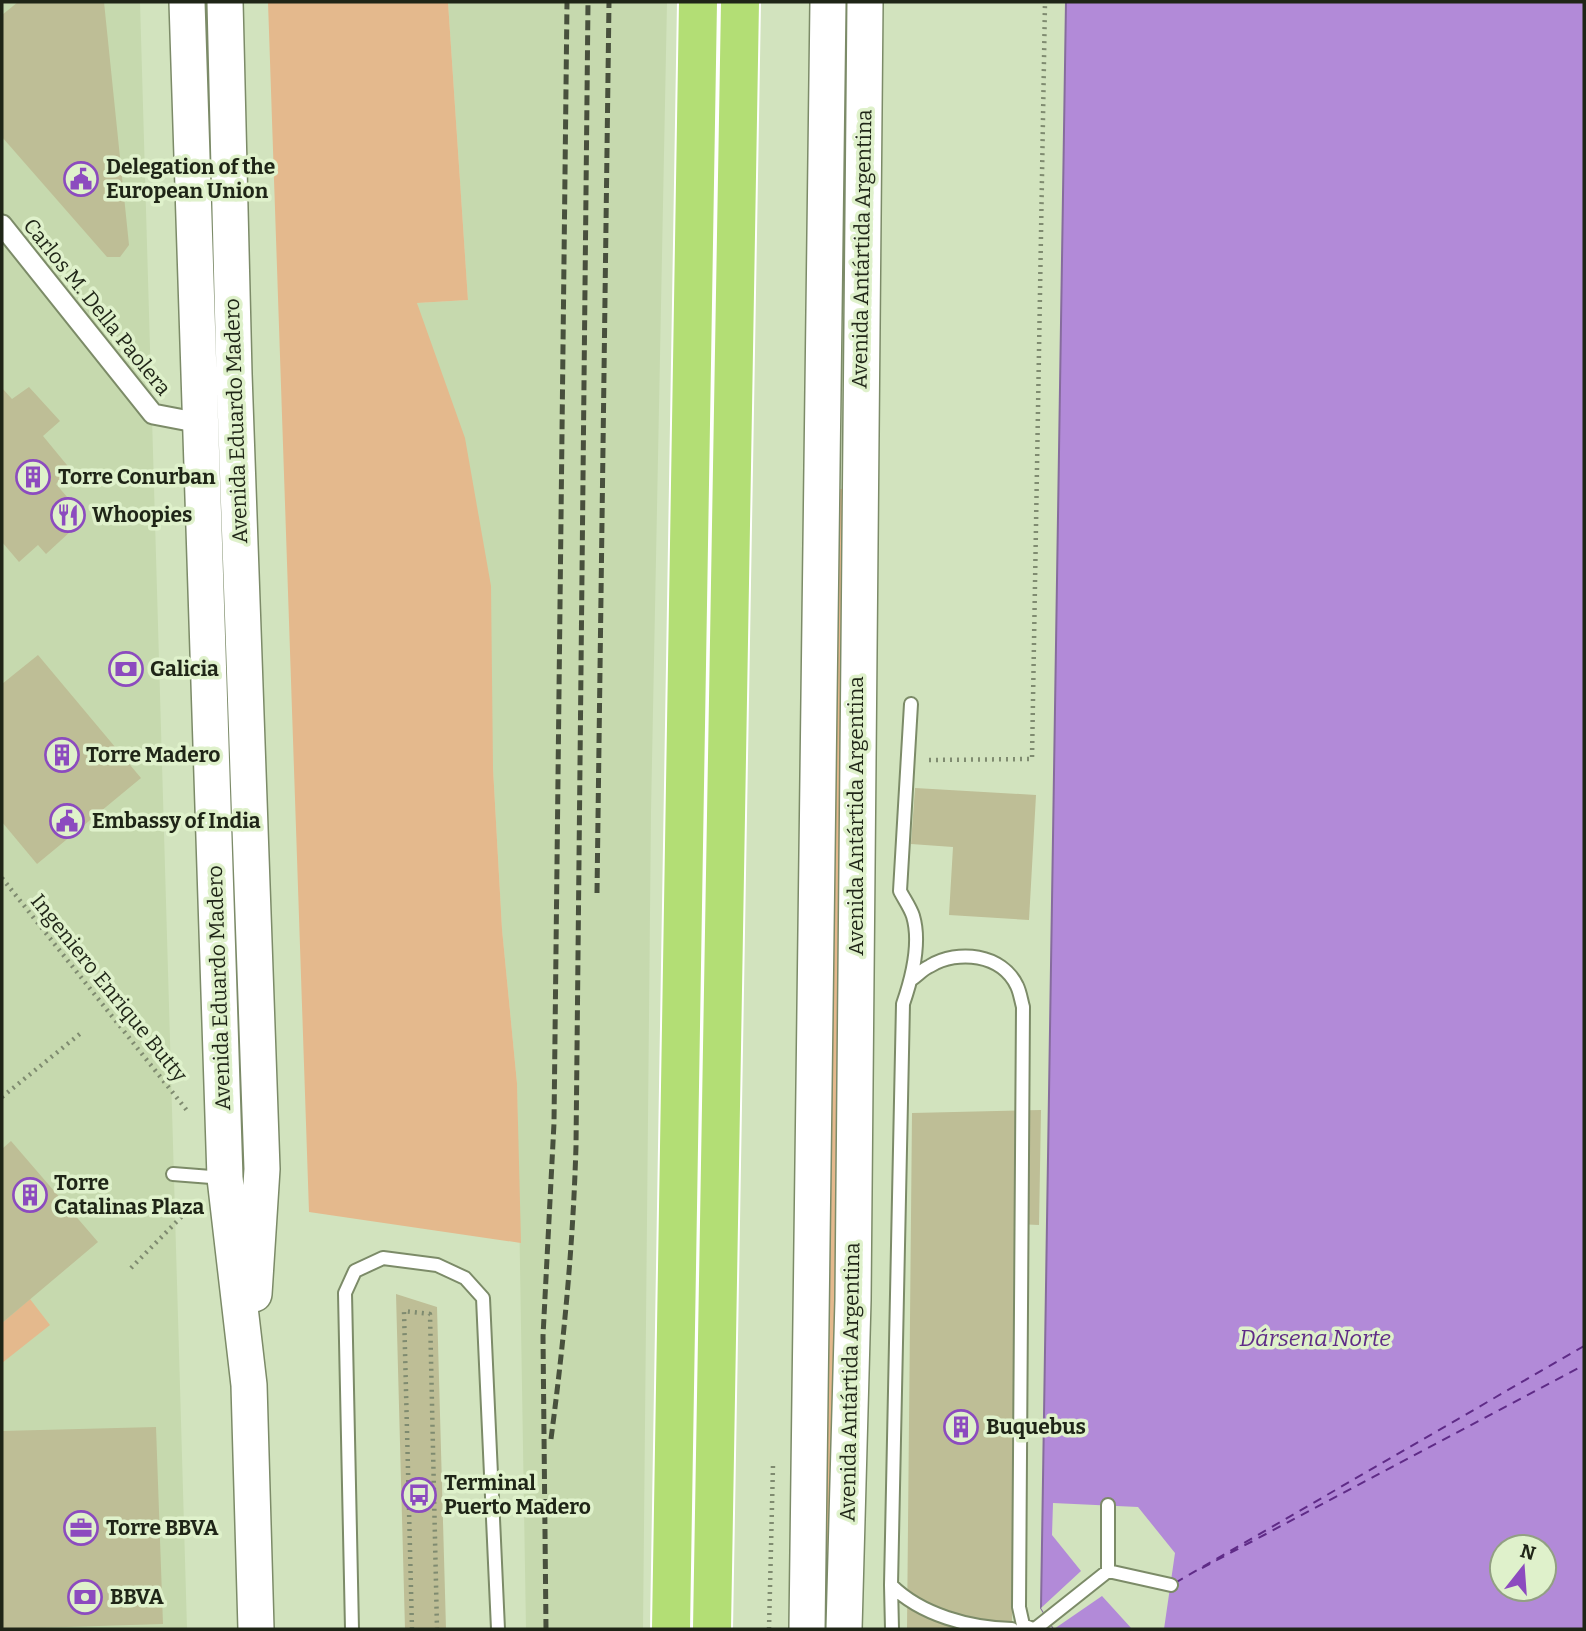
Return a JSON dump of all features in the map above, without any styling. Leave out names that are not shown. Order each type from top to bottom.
[{"type":"highway","points":[[671,1629],[698,2]]},
{"type":"highway","points":[[712,1629],[740,2]]},
{"type":"main road","name":"Avenida Eduardo Madero","points":[[187,2],[225,1178],[249,1385],[256,1629]]},
{"type":"main road","name":"Avenida Eduardo Madero","points":[[225,2],[235,388],[262,1169],[249,1385]]},
{"type":"main road","name":"Avenida Antártida Argentina","points":[[807,1629],[828,2]]},
{"type":"main road","name":"Avenida Antártida Argentina","points":[[844,1629],[853,1300],[864,2]]},
{"type":"street","name":"Carlos M. Della Paolera","points":[[2,225],[153,414],[200,423]]},
{"type":"lane","points":[[892,1629],[903,1004],[912,979],[915,936],[913,916],[901,891],[911,704]]},
{"type":"lane","points":[[912,979],[932,964],[954,957],[976,956],[1002,965],[1017,985],[1023,1007],[1019,1607],[1023,1625],[1034,1629],[1108,1571]]},
{"type":"lane","points":[[173,1174],[225,1178]]},
{"type":"lane","points":[[352,1629],[345,1293],[355,1271],[383,1258],[437,1265],[465,1278],[483,1298],[498,1629]]},
{"type":"lane","points":[[1108,1505],[1108,1571]]},
{"type":"lane","points":[[1108,1571],[1171,1585]]},
{"type":"lane","points":[[891,1585],[902,1596],[927,1610],[964,1622],[1012,1629]]},
{"type":"path","points":[[908,761],[1032,759],[1045,2]]},
{"type":"path","name":"Ingeniero Enrique Butty","points":[[2,878],[192,1117]]},
{"type":"path","points":[[2,1097],[80,1033]]},
{"type":"path","points":[[412,1629],[404,1311],[430,1314],[437,1629]]},
{"type":"shaded area","points":[[2,2],[140,2],[187,1629],[2,1629]]},
{"type":"shaded area","points":[[268,2],[448,2],[468,300],[417,303],[465,438],[491,586],[493,768],[502,929],[517,1083],[521,1243],[309,1212]]},
{"type":"shaded area","points":[[448,2],[667,2],[651,812],[643,1629],[526,1629],[517,1083],[502,929],[493,768],[417,303],[468,300]]},
{"type":"shaded area","points":[[835,489],[845,489],[832,1629],[822,1629]]},
{"type":"shaded area","points":[[30,1299],[50,1325],[2,1363],[2,1323]]},
{"type":"water","name":"Dársena Norte","points":[[1066,2],[1584,2],[1584,1629],[1054,1629],[1041,1608]]},
{"type":"pier","points":[[1053,1503],[1138,1507],[1175,1553],[1164,1629],[1132,1629],[1102,1596],[1054,1629],[1041,1608],[1081,1571],[1052,1535]]},
{"type":"building","points":[[18,2],[104,2],[129,245],[120,257],[107,257],[2,137],[2,15]]},
{"type":"building","name":"Torre Conurban","points":[[29,387],[60,421],[43,436],[71,470],[56,484],[85,518],[46,554],[38,545],[19,562],[2,542],[2,388],[12,399]]},
{"type":"building","name":"Torre Madero","points":[[38,655],[141,778],[37,864],[2,822],[2,684]]},
{"type":"building","points":[[915,788],[1036,795],[1029,920],[949,915],[953,847],[911,844]]},
{"type":"building","name":"Buquebus","points":[[1041,1110],[1039,1225],[1014,1224],[1012,1629],[907,1629],[912,1113]]},
{"type":"building","name":"Torre Catalinas Plaza","points":[[11,1141],[98,1242],[2,1323],[2,1149]]},
{"type":"building","points":[[396,1294],[437,1307],[446,1629],[405,1629]]},
{"type":"building","name":"Torre BBVA","points":[[156,1427],[163,1624],[2,1629],[2,1431]]},
{"type":"ferry route","points":[[1175,1583],[1584,1346]]},
{"type":"ferry route","points":[[1202,1568],[1584,1365]]},
{"type":"railway","points":[[546,1629],[543,1336],[554,1123],[567,2]]},
{"type":"railway","points":[[551,1439],[567,1293],[576,1146],[588,2]]},
{"type":"railway","points":[[597,893],[609,2]]},
{"type":"place","name":"Delegation of the European Union","points":[[81,179]]},
{"type":"place","name":"Torre Conurban","points":[[33,477]]},
{"type":"place","name":"Whoopies","points":[[68,515]]},
{"type":"place","name":"Galicia","points":[[126,669]]},
{"type":"place","name":"Torre Madero","points":[[62,755]]},
{"type":"place","name":"Embassy of India","points":[[67,821]]},
{"type":"place","name":"Torre Catalinas Plaza","points":[[30,1195]]},
{"type":"place","name":"Buquebus","points":[[961,1427]]},
{"type":"place","name":"Terminal Puerto Madero","points":[[419,1495]]},
{"type":"place","name":"Torre BBVA","points":[[81,1528]]},
{"type":"place","name":"BBVA","points":[[85,1597]]}]
